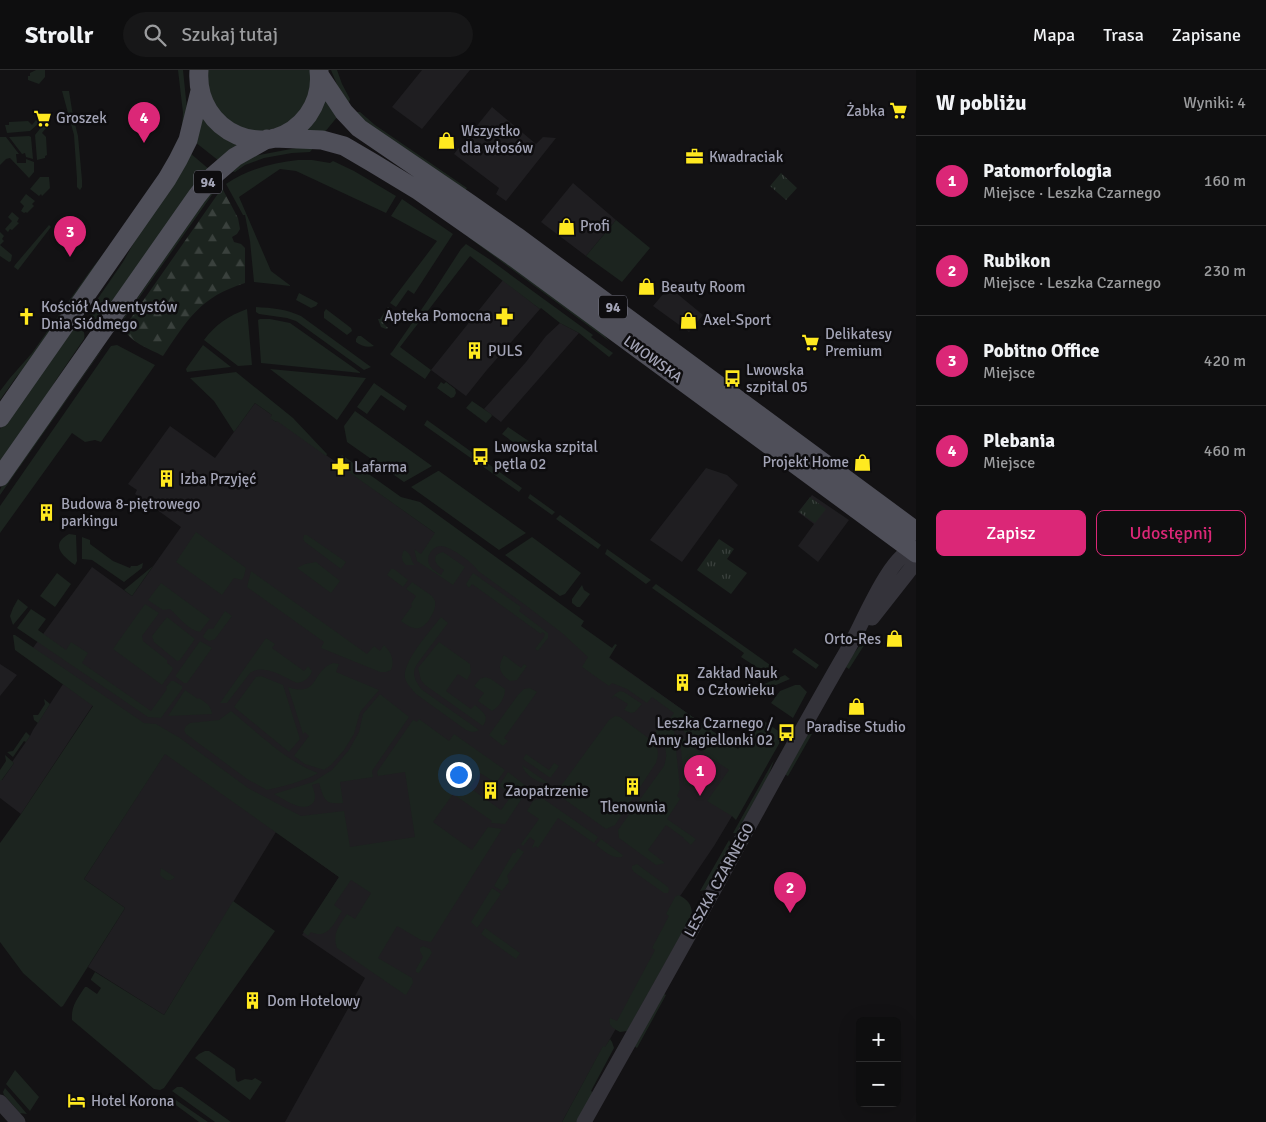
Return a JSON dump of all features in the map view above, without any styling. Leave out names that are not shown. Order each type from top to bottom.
[{"type":"main road","name":"94","points":[[200,70],[200,91],[208,111],[214,119],[234,134],[258,140],[271,138]]},
{"type":"main road","name":"94","points":[[0,477],[197,196],[213,176],[235,157],[271,138],[286,133],[304,120],[312,110],[317,99],[320,73]]},
{"type":"main road","name":"LWOWSKA","points":[[320,73],[347,116],[364,133],[516,236],[916,531]]},
{"type":"main road","name":"94","points":[[0,418],[167,179],[188,140],[200,91]]},
{"type":"main road","name":"LWOWSKA","points":[[271,138],[322,140],[335,143],[357,153],[413,188],[512,256],[915,553]]},
{"type":"street","points":[[887,531],[896,552],[894,564]]},
{"type":"street","name":"LESZKA CZARNEGO","points":[[584,1122],[805,724],[855,638],[868,610],[894,564],[904,554],[915,553],[909,579],[855,638]]},
{"type":"street","points":[[0,1102],[18,1122]]},
{"type":"shaded area","points":[[422,70],[470,70],[422,129],[392,107]]},
{"type":"shaded area","points":[[492,107],[536,144],[543,137],[556,138],[506,201],[496,194],[499,188],[454,154]]},
{"type":"shaded area","points":[[573,183],[616,220],[586,256],[541,222]]},
{"type":"shaded area","points":[[503,280],[540,309],[466,396],[431,370]]},
{"type":"shaded area","points":[[669,287],[703,315],[689,332],[653,306]]},
{"type":"shaded area","points":[[560,323],[579,333],[501,422],[484,409],[526,362],[546,336]]},
{"type":"shaded area","points":[[255,403],[272,415],[271,418],[276,422],[277,420],[757,763],[732,816],[668,914],[677,919],[562,1122],[285,1122],[365,978],[302,935],[339,877],[276,832],[164,1015],[88,967],[125,908],[84,879],[165,753],[27,656],[92,567],[132,596],[181,527],[135,494],[137,490],[128,484],[170,426],[215,458]]},
{"type":"shaded area","points":[[706,468],[727,475],[738,485],[682,562],[650,540]]},
{"type":"shaded area","points":[[812,495],[849,520],[818,562],[798,546],[814,524],[798,512]]},
{"type":"shaded area","points":[[0,664],[17,675],[0,696]]},
{"type":"shaded area","points":[[63,684],[93,705],[21,814],[0,798],[0,780],[2,780],[14,763],[12,762]]},
{"type":"green space","points":[[36,70],[45,70],[45,77],[39,84],[28,80],[30,73]]},
{"type":"green space","points":[[178,70],[183,70],[187,109],[182,128],[183,113]]},
{"type":"green space","points":[[206,70],[312,70],[313,82],[304,109],[283,127],[256,132],[229,123],[211,103]]},
{"type":"green space","points":[[331,70],[337,70],[350,99],[348,105],[338,87]]},
{"type":"green space","points":[[62,91],[69,91],[78,136],[82,180],[80,190],[77,187],[74,135]]},
{"type":"green space","points":[[325,95],[338,116],[324,133],[302,132]]},
{"type":"green space","points":[[353,112],[360,112],[375,125],[467,188],[465,191],[408,154]]},
{"type":"green space","points":[[201,116],[242,144],[219,161],[195,142]]},
{"type":"green space","points":[[36,120],[39,123],[30,131],[7,133],[5,125],[9,125],[9,122],[28,121],[32,125]]},
{"type":"green space","points":[[43,125],[46,128],[42,133],[46,137],[47,155],[45,158],[37,160],[35,135]]},
{"type":"green space","points":[[0,137],[6,137],[19,154],[16,154],[17,163],[26,163],[26,159],[34,162],[34,172],[29,178],[10,158],[0,165]]},
{"type":"green space","points":[[9,137],[31,137],[33,159],[26,157],[25,153],[22,154]]},
{"type":"green space","points":[[314,147],[310,152],[264,158],[245,165],[235,172],[229,171],[254,156],[296,148]]},
{"type":"green space","points":[[190,153],[210,170],[99,321],[94,319],[90,314],[92,307],[123,262],[145,223]]},
{"type":"green space","points":[[298,160],[330,163],[333,161],[396,196],[386,213],[296,171],[280,169],[239,197],[271,271],[291,286],[254,282],[245,215],[243,215],[226,184],[243,174],[260,168]]},
{"type":"green space","points":[[781,173],[797,188],[786,200],[770,186]]},
{"type":"green space","points":[[40,177],[49,177],[50,188],[42,196],[41,194],[39,196],[30,189]]},
{"type":"green space","points":[[219,181],[220,183],[214,192],[122,322],[154,274],[177,234]]},
{"type":"green space","points":[[222,188],[238,218],[240,229],[232,237],[234,242],[241,244],[245,248],[245,283],[206,302],[188,320],[163,356],[135,341],[124,328]]},
{"type":"green space","points":[[26,194],[35,201],[32,204],[34,206],[27,213],[24,213],[21,211],[24,206],[20,202]]},
{"type":"green space","points":[[402,199],[453,234],[414,294],[408,290],[396,307],[390,303],[437,241],[391,216]]},
{"type":"green space","points":[[12,212],[19,218],[17,222],[19,223],[8,232],[5,229],[12,221],[8,217]]},
{"type":"green space","points":[[616,220],[650,248],[622,282],[586,256]]},
{"type":"green space","points":[[49,225],[51,227],[18,270],[14,267],[15,265]]},
{"type":"green space","points":[[0,232],[4,236],[2,239],[4,241],[0,245]]},
{"type":"green space","points":[[468,237],[476,238],[593,322],[609,341]]},
{"type":"green space","points":[[114,240],[35,358],[17,376],[0,400],[0,391],[32,353]]},
{"type":"green space","points":[[466,244],[593,335],[591,337],[613,353],[609,357],[579,333],[540,309],[470,256],[400,347],[431,370],[425,379],[392,356],[390,354]]},
{"type":"green space","points":[[0,245],[12,255],[11,261],[9,262],[0,256]]},
{"type":"green space","points":[[299,293],[318,303],[311,308],[296,300]]},
{"type":"green space","points":[[256,307],[284,310],[301,316],[371,367],[364,370],[296,321],[259,314],[256,312]]},
{"type":"green space","points":[[388,307],[393,311],[384,324],[388,328],[386,329],[381,327],[378,319],[380,319]]},
{"type":"green space","points":[[247,309],[252,365],[238,366],[204,340],[223,321]]},
{"type":"green space","points":[[326,309],[351,328],[352,331],[347,335],[324,318]]},
{"type":"green space","points":[[258,320],[290,323],[361,373],[261,363]]},
{"type":"green space","points":[[73,327],[78,327],[82,330],[84,339],[0,467],[0,429]]},
{"type":"green space","points":[[358,336],[361,336],[374,346],[362,346],[356,342]]},
{"type":"green space","points":[[117,345],[155,365],[101,442],[95,440],[85,442],[72,433],[0,533],[0,506],[111,346]]},
{"type":"green space","points":[[203,345],[231,367],[187,372],[186,369]]},
{"type":"green space","points":[[104,347],[0,495],[0,490],[6,476],[65,401]]},
{"type":"green space","points":[[270,369],[366,378],[337,420]]},
{"type":"green space","points":[[236,372],[293,418],[327,454],[326,456],[270,418],[272,415],[255,403],[234,432],[214,401],[190,378]]},
{"type":"green space","points":[[441,382],[444,384],[446,382],[455,389],[454,397],[451,398],[437,388]]},
{"type":"green space","points":[[374,383],[407,406],[404,411],[381,395],[367,414],[357,407]]},
{"type":"green space","points":[[472,401],[491,414],[492,416],[486,423],[466,408]]},
{"type":"green space","points":[[355,411],[432,466],[404,482],[347,442],[344,426]]},
{"type":"green space","points":[[427,420],[522,488],[519,492],[424,425]]},
{"type":"green space","points":[[508,427],[533,444],[528,453],[502,434]]},
{"type":"green space","points":[[342,455],[401,497],[420,502],[584,621],[581,626],[612,648],[615,644],[617,645],[609,658],[738,749],[760,718],[784,735],[736,820],[707,801],[729,770],[707,755],[681,728],[669,720],[674,713],[652,697],[647,703],[627,689],[612,683],[609,686],[582,667],[588,657],[562,633],[455,552],[440,546],[432,550],[428,558],[430,566],[441,575],[444,570],[438,566],[435,560],[436,555],[439,553],[443,552],[465,567],[453,585],[417,561],[414,549],[421,554],[435,533],[336,463]]},
{"type":"green space","points":[[438,471],[526,533],[499,550],[411,487]]},
{"type":"green space","points":[[530,494],[555,512],[552,515],[528,498]]},
{"type":"green space","points":[[810,497],[826,509],[815,523],[799,512]]},
{"type":"green space","points":[[560,515],[601,545],[598,549],[556,519]]},
{"type":"green space","points":[[196,532],[246,568],[242,580],[234,578],[222,595],[176,562]]},
{"type":"green space","points":[[69,534],[76,535],[77,561],[75,565],[66,558],[59,546],[63,538]]},
{"type":"green space","points":[[304,535],[307,535],[346,562],[341,569],[305,542],[303,539]]},
{"type":"green space","points":[[82,537],[90,540],[90,544],[113,561],[130,568],[131,566],[143,563],[142,568],[124,582],[92,560],[82,559]]},
{"type":"green space","points":[[532,537],[581,573],[565,594],[560,596],[505,555]]},
{"type":"green space","points":[[719,539],[734,549],[727,559],[747,573],[731,594],[697,570]]},
{"type":"green space","points":[[607,549],[651,580],[646,584],[605,554]]},
{"type":"green space","points":[[404,550],[409,554],[415,565],[406,565],[403,562],[402,554]]},
{"type":"green space","points":[[316,562],[340,581],[331,593],[297,568]]},
{"type":"green space","points":[[153,566],[132,596],[124,590]]},
{"type":"green space","points":[[391,569],[394,569],[408,580],[403,587],[387,575]]},
{"type":"green space","points":[[251,571],[367,654],[374,646],[380,651],[384,645],[392,656],[391,670],[380,672],[321,648],[324,642],[247,587]]},
{"type":"green space","points":[[57,573],[71,584],[55,607],[40,596]]},
{"type":"green space","points":[[473,573],[521,607],[519,611],[548,633],[548,638],[538,651],[535,649],[545,634],[542,632],[541,634],[472,584],[469,588],[466,584]]},
{"type":"green space","points":[[412,582],[432,596],[435,601],[435,609],[429,620],[419,628],[413,628],[401,621],[412,606],[411,604],[416,596],[406,589]]},
{"type":"green space","points":[[161,583],[210,619],[200,632],[188,626],[170,609],[163,610],[148,600]]},
{"type":"green space","points":[[656,584],[773,667],[761,670],[741,657],[744,653],[652,588]]},
{"type":"green space","points":[[582,585],[584,590],[590,594],[580,607],[577,607],[572,603],[572,599]]},
{"type":"green space","points":[[18,599],[28,607],[13,625],[10,616]]},
{"type":"green space","points":[[145,604],[159,613],[142,636],[143,641],[167,660],[167,663],[173,669],[162,685],[113,649]]},
{"type":"green space","points":[[31,609],[46,619],[38,630],[66,650],[71,642],[88,653],[82,663],[151,711],[171,681],[182,686],[182,689],[161,718],[148,717],[17,628]]},
{"type":"green space","points":[[225,611],[232,616],[215,639],[209,641],[204,638],[203,636],[208,629],[213,629]]},
{"type":"green space","points":[[167,617],[195,639],[180,660],[177,661],[154,642],[152,636]]},
{"type":"green space","points":[[441,617],[448,623],[417,664],[414,677],[421,689],[479,730],[476,732],[466,730],[416,694],[405,678],[405,671],[412,655]]},
{"type":"green space","points":[[13,635],[144,723],[156,724],[180,738],[248,788],[301,816],[344,811],[350,847],[415,837],[405,772],[378,776],[377,772],[413,720],[417,722],[419,719],[449,741],[454,734],[505,770],[496,783],[480,773],[470,788],[501,810],[512,795],[499,786],[508,772],[528,789],[505,824],[491,823],[492,821],[453,794],[433,822],[472,850],[488,827],[502,829],[431,942],[421,940],[397,926],[378,958],[412,978],[413,983],[406,995],[337,948],[335,938],[339,926],[347,914],[355,919],[371,893],[351,880],[334,905],[342,911],[330,929],[322,934],[311,932],[308,936],[303,932],[339,877],[165,754],[84,879],[125,908],[61,1007],[23,973],[0,942],[0,843],[93,706],[15,650]]},
{"type":"green space","points":[[868,635],[870,636],[849,669],[844,666]]},
{"type":"green space","points":[[266,638],[275,644],[272,648],[304,671],[308,666],[312,671],[310,676],[304,681],[297,683],[274,672],[255,670],[250,673],[227,703],[220,703]]},
{"type":"green space","points":[[200,641],[212,648],[187,683],[184,683],[176,675]]},
{"type":"green space","points":[[439,642],[470,664],[471,672],[467,680],[458,674],[446,691],[471,709],[475,705],[481,710],[486,717],[483,726],[425,685],[421,680],[418,668]]},
{"type":"green space","points":[[795,648],[819,665],[816,669],[792,652]]},
{"type":"green space","points":[[504,655],[521,668],[524,664],[527,666],[517,680],[510,681],[501,672],[500,663]]},
{"type":"green space","points":[[333,663],[339,664],[336,672],[379,690],[360,712],[354,734],[344,750],[324,770],[305,764],[294,756],[309,736],[305,732],[303,734],[288,687],[305,689],[314,682],[326,667]]},
{"type":"green space","points":[[785,675],[790,679],[757,693],[755,692],[760,686]]},
{"type":"green space","points":[[261,676],[283,685],[300,739],[289,752],[234,707],[256,677]]},
{"type":"green space","points":[[485,677],[505,689],[502,702],[492,711],[478,701],[484,693],[474,686],[480,679]]},
{"type":"green space","points":[[800,685],[807,692],[793,718],[771,703],[780,691]]},
{"type":"green space","points":[[530,688],[537,692],[504,738],[508,741],[503,746],[489,735],[518,695],[524,689]]},
{"type":"green space","points":[[185,690],[208,704],[212,714],[168,716]]},
{"type":"green space","points":[[620,691],[642,704],[635,712],[631,713],[624,710],[628,704],[615,696],[611,699]]},
{"type":"green space","points":[[380,694],[409,717],[372,771],[373,777],[340,782],[343,803],[328,802],[322,793],[319,783],[312,785],[315,799],[308,806],[298,806],[274,794],[313,782],[332,770],[349,750],[359,732],[363,714]]},
{"type":"green space","points":[[44,699],[50,704],[38,723],[34,720],[33,715],[38,715],[45,704]]},
{"type":"green space","points":[[231,711],[295,762],[318,773],[299,781],[267,790],[247,779],[186,734],[184,730],[190,723],[219,720]]},
{"type":"green space","points":[[615,716],[620,717],[651,740],[656,746],[658,753],[656,763],[615,825],[606,829],[564,799],[560,790],[609,720]]},
{"type":"green space","points":[[663,720],[674,729],[680,789],[677,796],[680,799],[667,819],[696,839],[691,845],[666,825],[648,850],[665,863],[656,865],[619,838],[618,830],[664,766],[665,748],[654,734]]},
{"type":"green space","points":[[26,732],[30,736],[26,742],[24,741],[13,757],[7,752],[13,751]]},
{"type":"green space","points":[[812,734],[788,776],[784,774],[805,736]]},
{"type":"green space","points":[[682,737],[708,760],[689,786],[684,783],[680,738]]},
{"type":"green space","points":[[526,754],[549,770],[554,763],[559,766],[549,777],[523,759]]},
{"type":"green space","points":[[5,755],[14,763],[1,781],[0,770],[6,761]]},
{"type":"green space","points":[[774,760],[766,783],[740,830],[737,833],[733,833]]},
{"type":"green space","points":[[522,765],[548,783],[532,778]]},
{"type":"green space","points":[[538,799],[548,802],[598,837],[594,843],[558,818],[538,848],[532,847],[535,841],[530,837],[523,846],[521,844],[539,819],[527,811],[533,801]]},
{"type":"green space","points":[[601,839],[623,855],[622,857],[611,856],[596,845]]},
{"type":"green space","points":[[729,840],[731,844],[705,890],[700,891]]},
{"type":"green space","points":[[518,848],[524,852],[507,876],[509,882],[502,891],[494,886],[513,853]]},
{"type":"green space","points":[[637,864],[668,887],[668,893],[664,893],[634,872],[632,866]]},
{"type":"green space","points":[[161,868],[175,877],[169,880],[163,878],[160,875]]},
{"type":"green space","points":[[492,888],[501,894],[477,928],[471,922]]},
{"type":"green space","points":[[678,895],[689,903],[692,915],[627,1031],[620,1032],[610,1025],[610,1018],[617,1021],[655,950],[652,948],[669,916],[666,914]]},
{"type":"green space","points":[[233,901],[275,931],[164,1088],[160,1090],[154,1089],[72,1020],[72,1011],[75,1003],[85,987],[97,994],[101,988],[91,980],[95,972],[164,1015]]},
{"type":"green space","points":[[485,928],[520,953],[516,959],[481,934]]},
{"type":"green space","points":[[423,946],[430,949],[432,953],[419,973],[416,972],[416,969],[423,957],[420,948]]},
{"type":"green space","points":[[662,993],[666,995],[637,1048],[633,1045]]},
{"type":"green space","points":[[610,1039],[614,1048],[591,1091],[594,1093],[578,1122],[562,1122],[603,1046],[605,1047]]},
{"type":"green space","points":[[205,1051],[209,1051],[235,1069],[238,1082],[255,1078],[262,1082],[250,1100],[195,1058]]},
{"type":"green space","points":[[15,1070],[39,1097],[30,1111],[6,1084]]},
{"type":"green space","points":[[177,1087],[182,1087],[231,1122],[215,1122],[172,1091]]},
{"type":"green space","points":[[5,1088],[27,1114],[20,1113],[4,1095]]},
{"type":"green space","points":[[170,1096],[208,1122],[199,1122],[173,1103],[170,1100]]},
{"type":"place","name":"Żabka","points":[[899,111]]},
{"type":"place","name":"Groszek","points":[[42,118]]},
{"type":"place","name":"Wszystko dla włosów","points":[[447,140]]},
{"type":"place","name":"Plebania","points":[[144,143]]},
{"type":"place","name":"Kwadraciak","points":[[695,157]]},
{"type":"place","name":"Profi","points":[[566,226]]},
{"type":"place","name":"Pobitno Office","points":[[70,257]]},
{"type":"place","name":"Beauty Room","points":[[647,287]]},
{"type":"place","name":"Kościół Adwentystów Dnia Siódmego","points":[[27,316]]},
{"type":"place","name":"Apteka Pomocna","points":[[505,316]]},
{"type":"place","name":"Axel-Sport","points":[[689,320]]},
{"type":"place","name":"Delikatesy Premium","points":[[811,343]]},
{"type":"place","name":"PULS","points":[[474,351]]},
{"type":"place","name":"Lwowska szpital 05","points":[[732,379]]},
{"type":"place","name":"Lwowska szpital pętla 02","points":[[480,456]]},
{"type":"place","name":"Projekt Home","points":[[863,462]]},
{"type":"place","name":"Lafarma","points":[[340,467]]},
{"type":"place","name":"Izba Przyjęć","points":[[166,479]]},
{"type":"place","name":"Budowa 8-piętrowego parkingu","points":[[47,513]]},
{"type":"place","name":"Orto-Res","points":[[895,639]]},
{"type":"place","name":"Zakład Nauk o Człowieku","points":[[683,682]]},
{"type":"place","name":"Paradise Studio","points":[[856,706]]},
{"type":"place","name":"Leszka Czarnego / Anny Jagiellonki 02","points":[[787,732]]},
{"type":"place","name":"Tlenownia","points":[[633,786]]},
{"type":"place","name":"Zaopatrzenie","points":[[491,791]]},
{"type":"place","name":"Patomorfologia","points":[[700,796]]},
{"type":"place","name":"Rubikon","points":[[790,913]]},
{"type":"place","name":"Dom Hotelowy","points":[[253,1001]]},
{"type":"place","name":"Hotel Korona","points":[[77,1101]]}]
